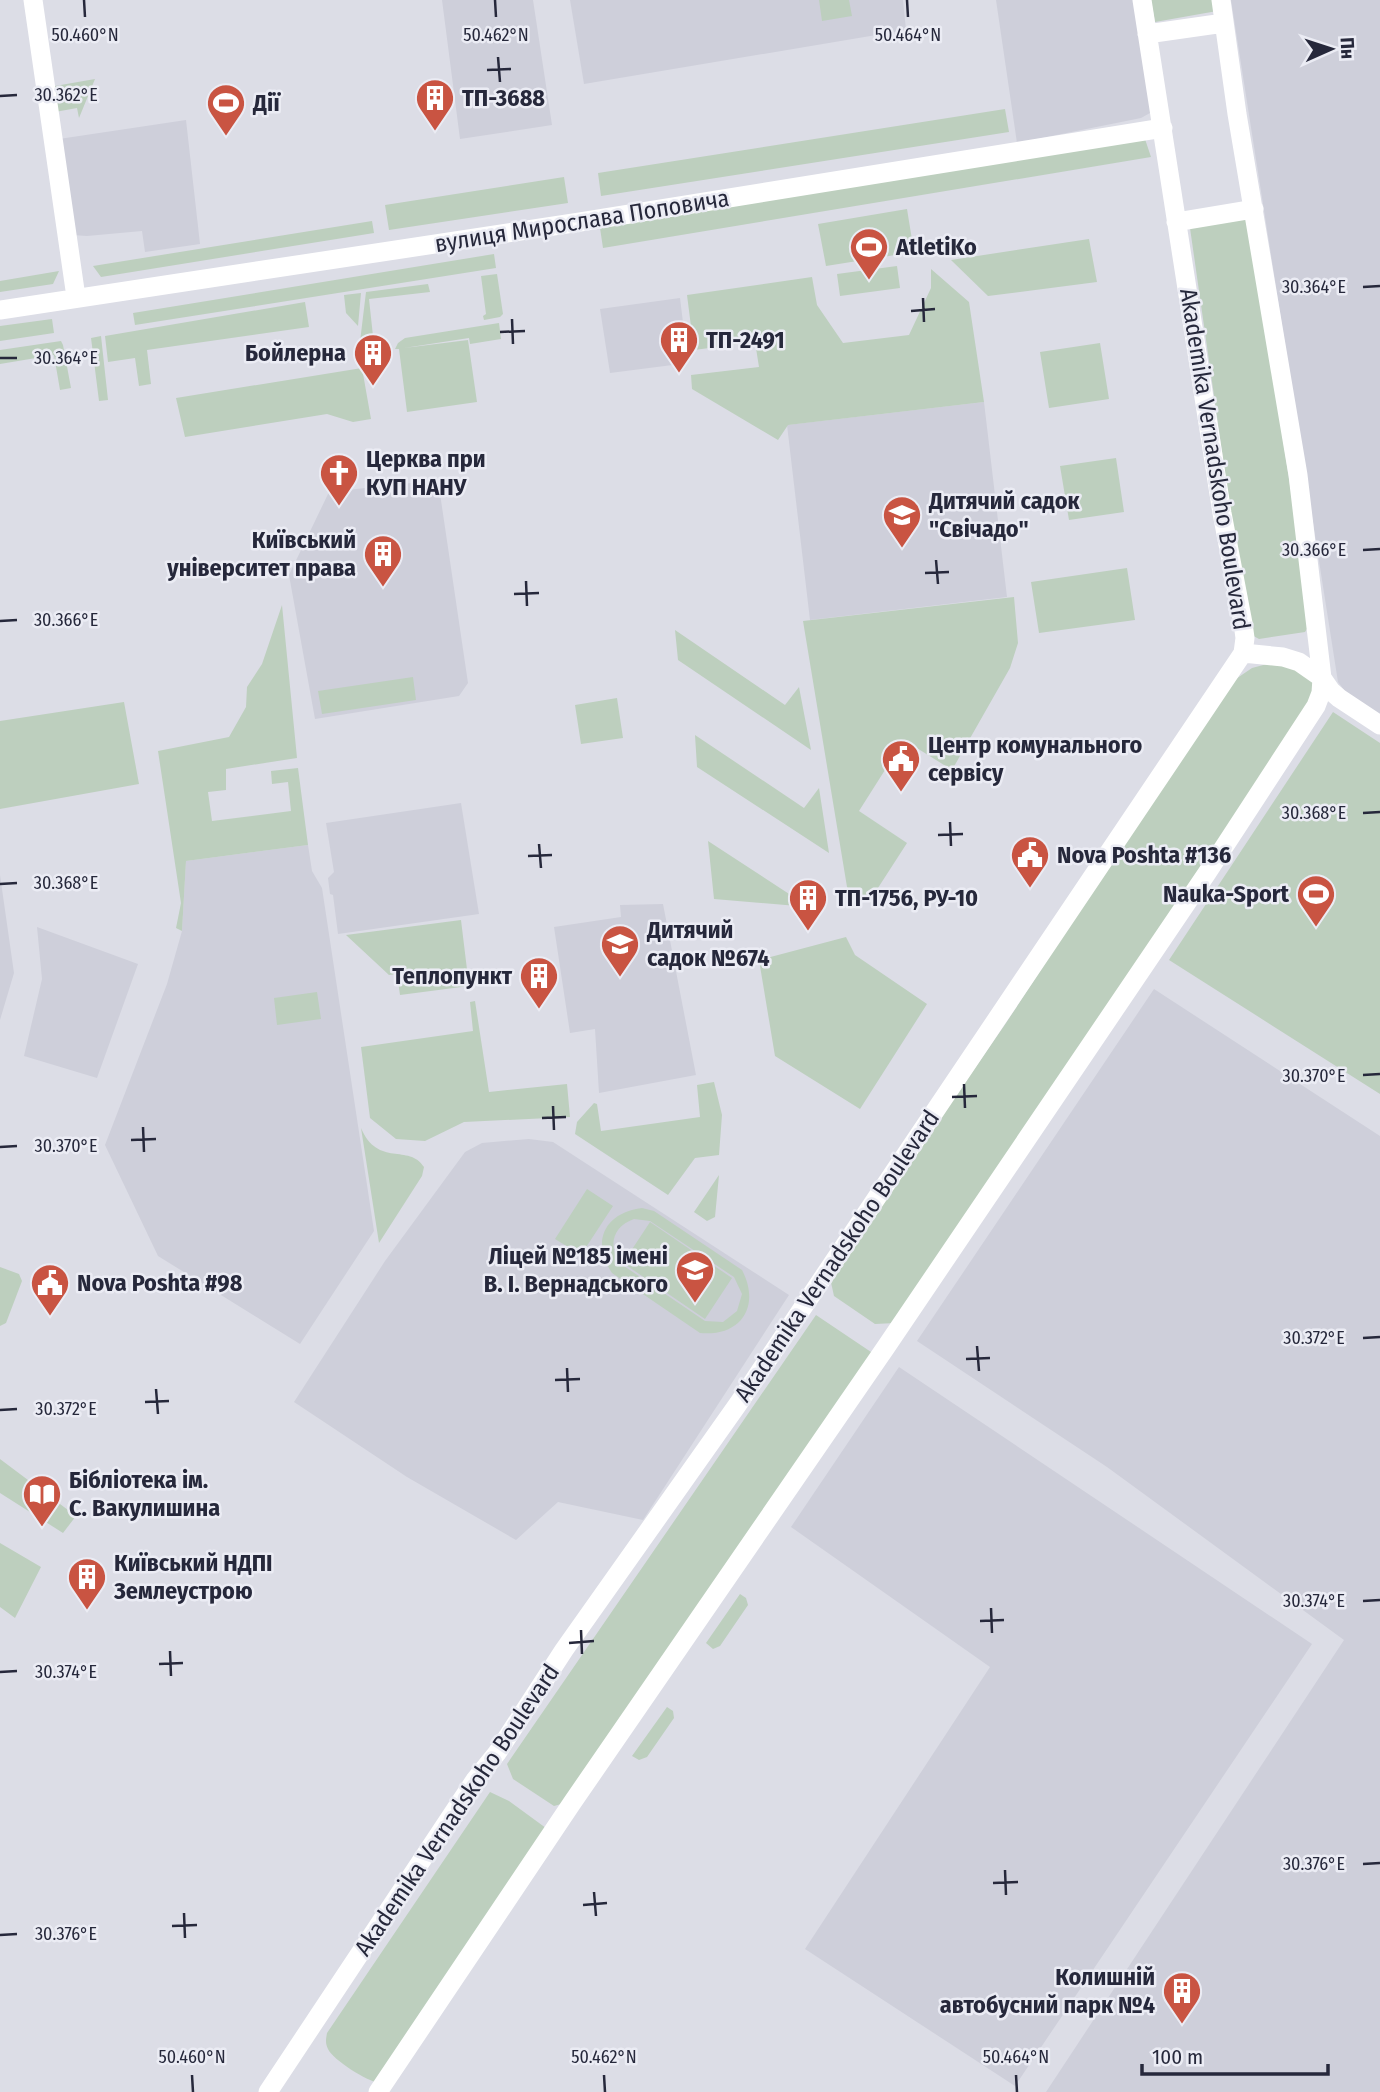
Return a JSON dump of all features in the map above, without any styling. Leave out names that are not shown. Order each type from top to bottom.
[{"type":"main road","points":[[33,0],[76,298]]},
{"type":"main road","name":"Akademika Vernadskoho Boulevard","points":[[268,2092],[475,1780],[497,1753],[564,1650],[738,1404],[1243,653],[1243,623],[1222,513],[1142,0]]},
{"type":"main road","points":[[378,2092],[1259,795],[1316,706],[1321,693],[1322,678],[1298,475],[1221,0]]},
{"type":"main road","points":[[1147,34],[1224,23]]},
{"type":"main road","name":"вулиця Мирослава Поповича","points":[[0,310],[580,222],[1163,128]]},
{"type":"main road","points":[[1176,222],[1254,209]]},
{"type":"main road","points":[[1243,653],[1291,659],[1322,678],[1331,691],[1380,725]]},
{"type":"shaded area","points":[[442,0],[533,0],[552,125],[460,139]]},
{"type":"shaded area","points":[[570,0],[903,0],[906,30],[584,84]]},
{"type":"shaded area","points":[[996,0],[1138,0],[1152,105],[1150,113],[1141,118],[1017,143]]},
{"type":"shaded area","points":[[1231,0],[1380,0],[1380,718],[1351,699],[1338,682]]},
{"type":"shaded area","points":[[186,120],[200,244],[145,252],[142,231],[72,235],[59,139]]},
{"type":"shaded area","points":[[680,298],[688,363],[610,373],[600,309]]},
{"type":"shaded area","name":"Дитячий садок \"Свічадо\"","points":[[984,402],[1007,597],[810,620],[787,425]]},
{"type":"shaded area","points":[[438,480],[468,683],[459,696],[315,719],[289,575],[329,492]]},
{"type":"shaded area","points":[[461,803],[479,914],[338,934],[328,878],[334,872],[326,823]]},
{"type":"shaded area","points":[[308,845],[312,871],[322,888],[374,1231],[300,1344],[158,1256],[105,1145],[167,984],[182,931],[186,861]]},
{"type":"shaded area","points":[[0,875],[14,973],[0,1020]]},
{"type":"shaded area","name":"Дитячий садок №674","points":[[663,904],[696,1075],[599,1093],[595,1029],[570,1033],[554,927],[621,917],[620,905]]},
{"type":"shaded area","points":[[37,927],[138,964],[97,1078],[24,1056],[42,979]]},
{"type":"shaded area","points":[[1154,989],[1380,1136],[1380,2092],[1046,2092],[1344,1640],[1107,1467],[917,1341]]},
{"type":"shaded area","points":[[529,1139],[553,1142],[789,1295],[643,1520],[558,1502],[516,1540],[407,1477],[294,1402],[385,1261],[465,1152],[482,1143]]},
{"type":"shaded area","points":[[899,1367],[1312,1644],[1015,2086],[805,1949],[990,1667],[791,1527]]},
{"type":"green space","points":[[819,0],[849,0],[852,16],[822,21]]},
{"type":"green space","points":[[1151,0],[1216,0],[1217,11],[1155,22]]},
{"type":"green space","points":[[95,79],[79,118],[77,108],[55,112],[55,86]]},
{"type":"green space","points":[[1005,109],[1009,132],[601,196],[598,173]]},
{"type":"green space","points":[[1145,139],[1151,157],[603,248],[600,228]]},
{"type":"green space","points":[[564,177],[568,203],[389,230],[385,205]]},
{"type":"green space","points":[[907,209],[914,252],[826,266],[818,224]]},
{"type":"green space","points":[[1249,218],[1311,622],[1305,632],[1259,639],[1248,633],[1190,228]]},
{"type":"green space","points":[[372,221],[374,233],[101,277],[93,266]]},
{"type":"green space","points":[[1089,239],[1097,282],[988,296],[951,260]]},
{"type":"green space","points":[[494,254],[496,268],[135,325],[133,313]]},
{"type":"green space","name":"AtletiKo","points":[[897,266],[900,288],[840,296],[837,274]]},
{"type":"green space","points":[[931,269],[969,302],[984,402],[788,425],[778,440],[692,389],[691,375],[759,367],[755,342],[694,350],[687,295],[812,277],[817,305],[843,343],[909,335],[931,288]]},
{"type":"green space","points":[[59,271],[53,284],[0,292],[0,281]]},
{"type":"green space","points":[[497,274],[503,314],[484,320],[483,316],[486,314],[481,276]]},
{"type":"green space","points":[[428,284],[430,292],[369,299],[373,336],[364,343],[364,349],[359,350],[366,292]]},
{"type":"green space","points":[[361,293],[358,326],[346,313],[344,295]]},
{"type":"green space","points":[[305,302],[309,327],[147,350],[151,384],[139,386],[135,358],[108,362],[105,336]]},
{"type":"green space","points":[[52,319],[54,333],[0,341],[0,326]]},
{"type":"green space","points":[[499,323],[501,339],[470,344],[469,338],[404,348],[468,340],[477,402],[407,412],[399,349],[395,349],[398,343],[405,338]]},
{"type":"green space","points":[[101,336],[108,400],[99,401],[91,338]]},
{"type":"green space","points":[[61,341],[71,388],[60,390],[54,355],[0,364],[0,350]]},
{"type":"green space","points":[[1100,343],[1109,399],[1049,408],[1040,352]]},
{"type":"green space","points":[[362,368],[371,419],[353,422],[327,414],[185,437],[176,398]]},
{"type":"green space","points":[[1116,458],[1124,512],[1069,520],[1060,466]]},
{"type":"green space","points":[[1127,568],[1135,620],[1039,633],[1031,582]]},
{"type":"green space","points":[[1014,597],[1018,643],[1010,668],[952,770],[904,740],[859,811],[907,843],[876,891],[862,898],[849,899],[803,621]]},
{"type":"green space","points":[[282,605],[297,758],[226,769],[226,790],[208,792],[212,821],[291,811],[288,782],[272,784],[271,771],[298,768],[308,845],[186,861],[182,931],[176,928],[181,903],[158,751],[229,737],[246,707],[247,687],[262,664]]},
{"type":"green space","points":[[675,630],[785,705],[799,687],[811,750],[678,660]]},
{"type":"green space","points":[[1282,664],[1312,678],[1315,688],[1310,699],[895,1323],[875,1324],[834,1296],[830,1278],[1006,1023],[1227,685],[1252,668]]},
{"type":"green space","points":[[413,677],[416,700],[322,714],[318,691]]},
{"type":"green space","points":[[617,698],[623,738],[581,744],[575,705]]},
{"type":"green space","points":[[124,702],[139,784],[0,809],[0,721]]},
{"type":"green space","points":[[1333,712],[1380,743],[1380,1094],[1169,960]]},
{"type":"green space","points":[[695,735],[804,808],[819,788],[829,853],[697,767]]},
{"type":"green space","points":[[708,841],[809,907],[714,899]]},
{"type":"green space","points":[[461,920],[469,986],[400,995],[397,974],[389,975],[346,935]]},
{"type":"green space","points":[[846,937],[855,955],[927,1004],[860,1109],[775,1056],[759,960]]},
{"type":"green space","points":[[317,992],[321,1019],[277,1025],[274,998]]},
{"type":"green space","points":[[475,1001],[489,1092],[567,1084],[570,1117],[464,1122],[425,1141],[396,1139],[370,1118],[361,1047],[473,1031],[470,1002]]},
{"type":"green space","points":[[714,1082],[722,1115],[719,1155],[695,1158],[668,1195],[575,1134],[577,1122],[594,1103],[597,1104],[601,1131],[700,1117],[697,1085]]},
{"type":"green space","points":[[361,1128],[376,1148],[410,1156],[424,1167],[422,1176],[379,1243]]},
{"type":"green space","points":[[719,1175],[715,1217],[707,1221],[694,1212]]},
{"type":"green space","points":[[587,1189],[613,1206],[581,1255],[555,1239]]},
{"type":"green space","points":[[642,1208],[654,1211],[742,1270],[749,1296],[744,1316],[727,1330],[700,1333],[612,1273],[602,1250],[602,1240],[610,1223],[629,1211]],"holes":[[[634,1219],[650,1221],[734,1277],[742,1294],[737,1311],[723,1322],[705,1321],[621,1264],[613,1244],[621,1226]]]},
{"type":"green space","points":[[650,1222],[732,1278],[705,1319],[623,1263]]},
{"type":"green space","points":[[0,1267],[19,1274],[22,1281],[6,1323],[0,1326]]},
{"type":"green space","points":[[816,1315],[874,1354],[565,1803],[554,1806],[513,1779],[507,1764]]},
{"type":"green space","points":[[0,1459],[76,1516],[63,1533],[0,1493]]},
{"type":"green space","points":[[0,1543],[41,1567],[15,1618],[0,1607]]},
{"type":"green space","points":[[740,1594],[746,1598],[748,1605],[720,1646],[713,1649],[706,1643]]},
{"type":"green space","points":[[667,1707],[673,1711],[674,1718],[647,1757],[639,1760],[632,1756]]},
{"type":"green space","points":[[490,1792],[509,1801],[550,1831],[379,2083],[336,2059],[326,2045],[327,2033]]},
{"type":"place","name":"ТП-3688","points":[[435,132]]},
{"type":"place","name":"Дії","points":[[226,137]]},
{"type":"place","name":"AtletiKo","points":[[869,281]]},
{"type":"place","name":"ТП-2491","points":[[679,374]]},
{"type":"place","name":"Бойлерна","points":[[373,387]]},
{"type":"place","name":"Церква при КУП НАНУ","points":[[339,507]]},
{"type":"place","name":"Дитячий садок \"Свічадо\"","points":[[902,549]]},
{"type":"place","name":"Київський університет права","points":[[383,588]]},
{"type":"place","name":"Центр комунального сервісу","points":[[901,793]]},
{"type":"place","name":"Nova Poshta #136","points":[[1030,889]]},
{"type":"place","name":"Nauka-Sport","points":[[1316,928]]},
{"type":"place","name":"ТП-1756, РУ-10","points":[[808,932]]},
{"type":"place","name":"Дитячий садок №674","points":[[620,978]]},
{"type":"place","name":"Теплопункт","points":[[539,1010]]},
{"type":"place","name":"Ліцей №185 імені В. І. Вернадського","points":[[695,1304]]},
{"type":"place","name":"Nova Poshta #98","points":[[50,1317]]},
{"type":"place","name":"Бібліотека ім. С. Вакулишина","points":[[42,1528]]},
{"type":"place","name":"Київський НДПІ Землеустрою","points":[[87,1611]]},
{"type":"place","name":"Колишній автобусний парк №4","points":[[1182,2025]]}]
